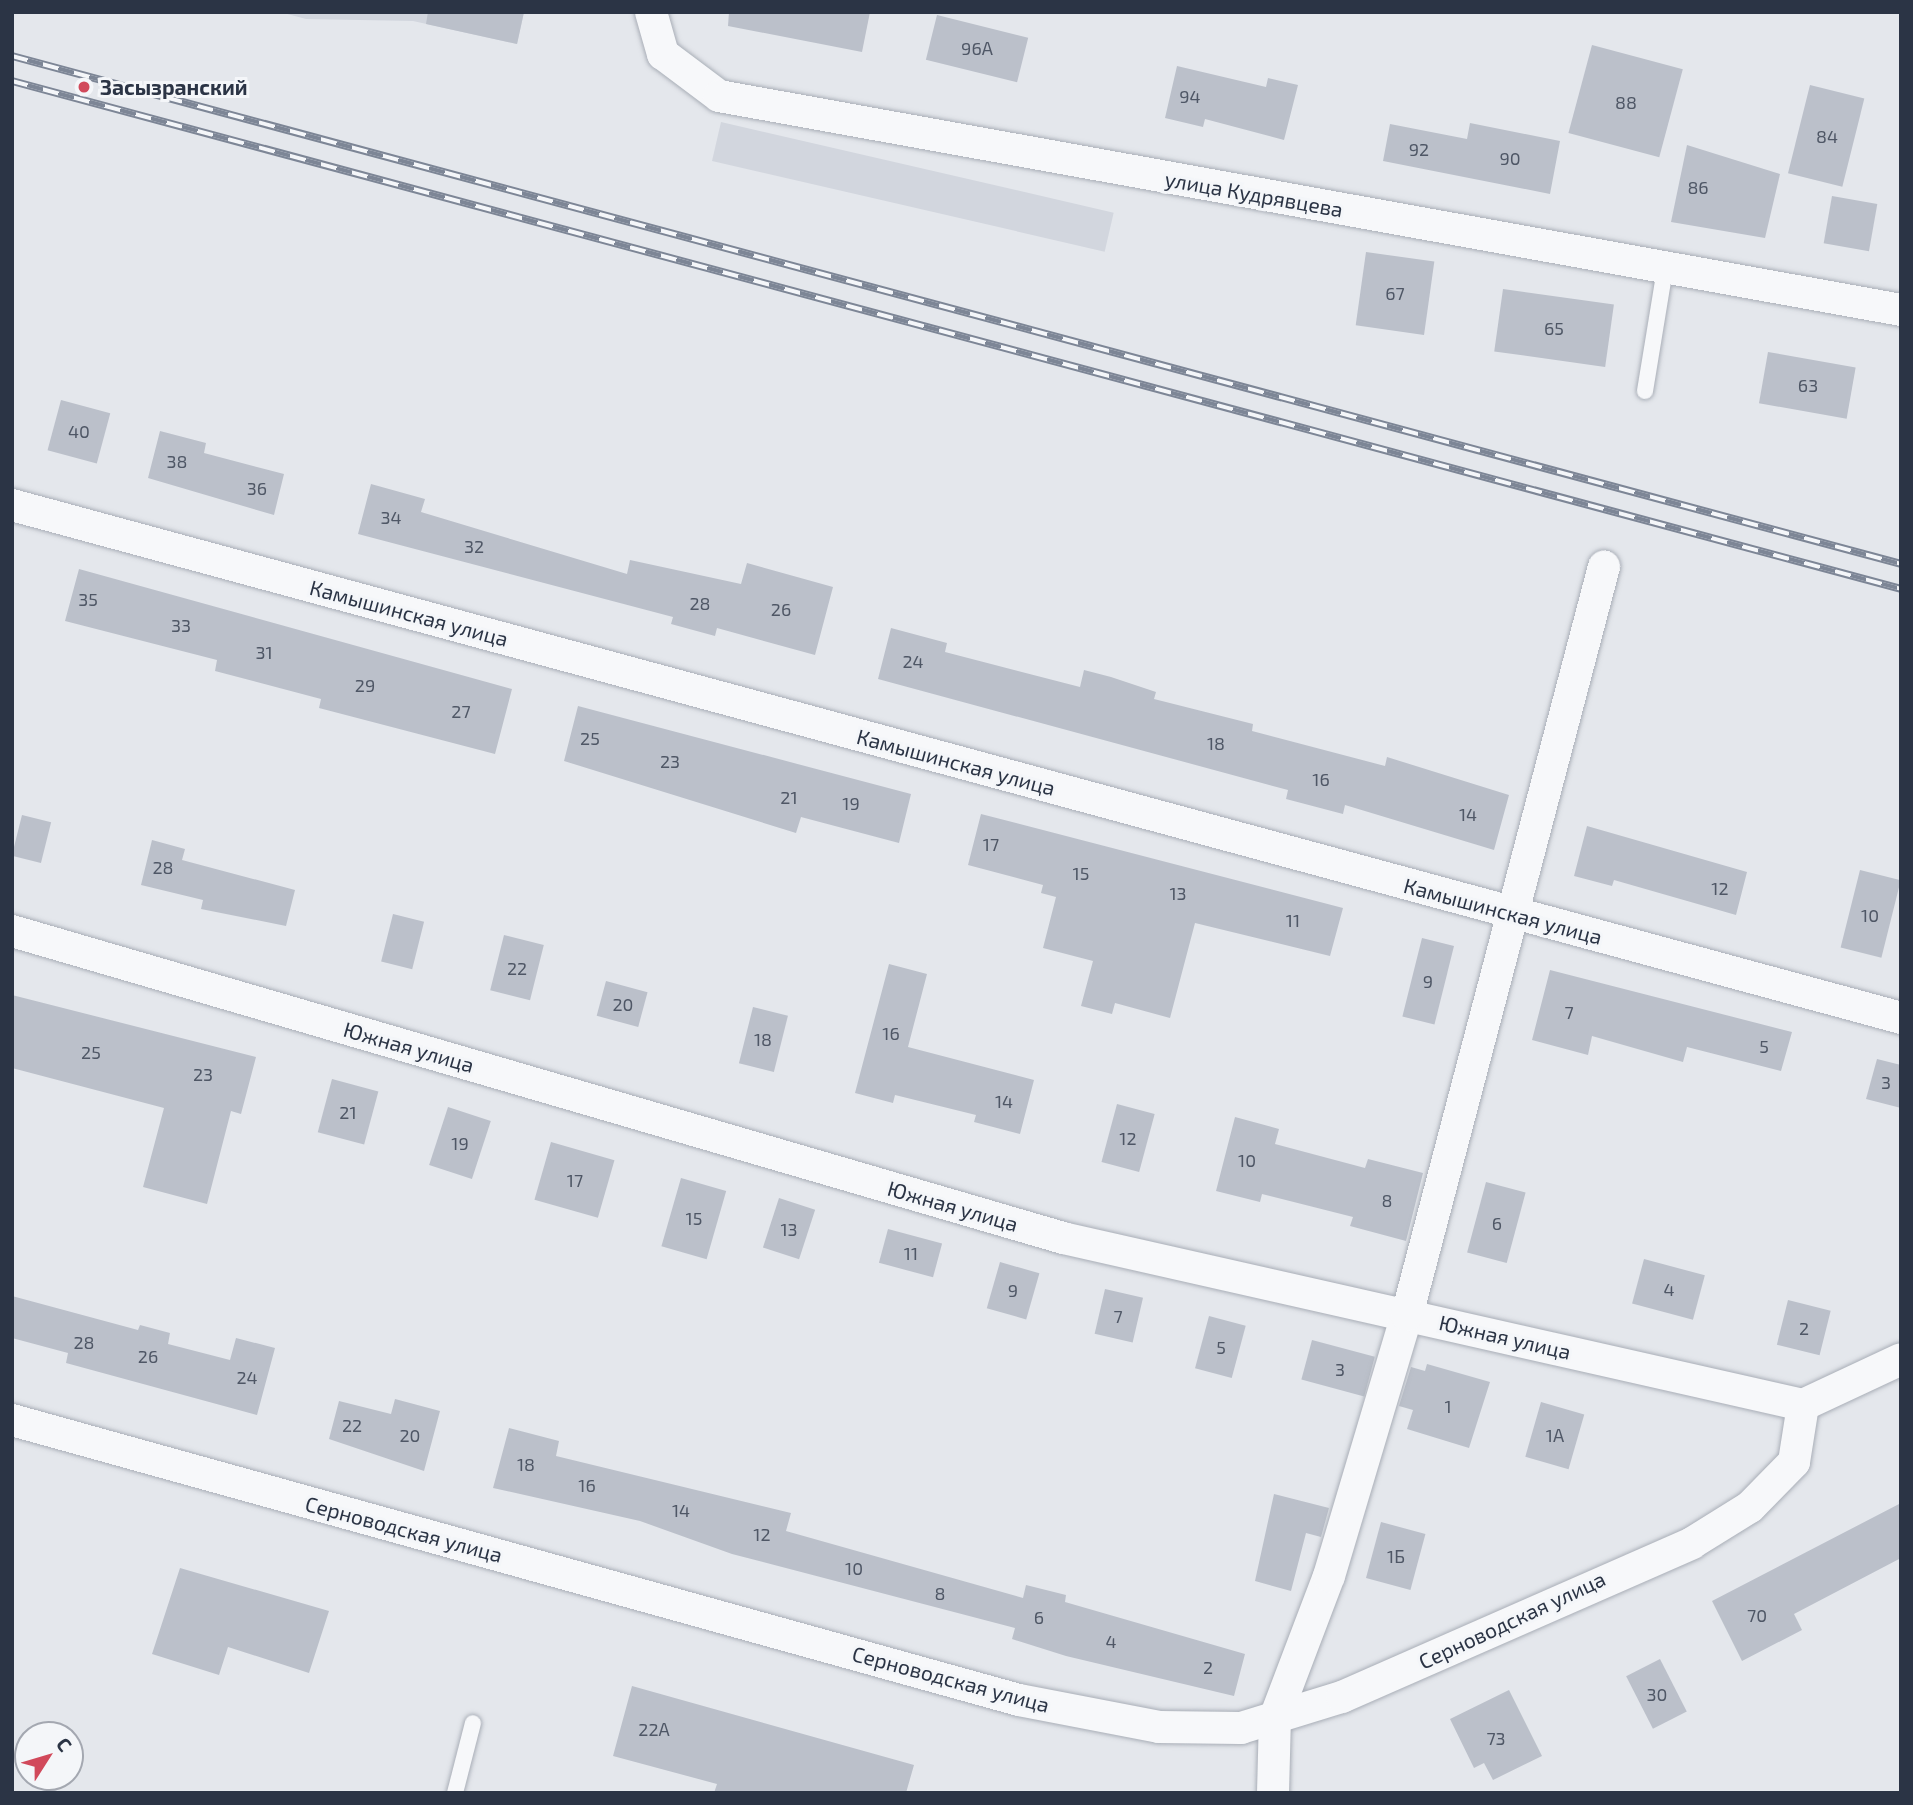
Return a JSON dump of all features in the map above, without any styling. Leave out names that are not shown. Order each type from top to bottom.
[{"type":"street","name":"улица Кудрявцева","points":[[651,12],[663,54],[719,96],[1901,310]]},
{"type":"street","name":"Камышинская улица","points":[[12,505],[1901,1018]]},
{"type":"street","points":[[1273,1793],[1275,1718],[1329,1576],[1407,1315],[1604,567]]},
{"type":"street","name":"Южная улица","points":[[12,931],[1063,1238],[1802,1405]]},
{"type":"street","points":[[1802,1405],[1901,1359]]},
{"type":"street","name":"Серноводская улица","points":[[12,1420],[1019,1699],[1159,1727],[1241,1728],[1342,1697],[1692,1544],[1749,1507],[1794,1462],[1802,1405]]},
{"type":"lane","points":[[1645,391],[1665,269]]},
{"type":"lane","points":[[455,1793],[473,1723]]},
{"type":"shaded area","points":[[280,12],[524,12],[517,44],[413,21],[306,19]]},
{"type":"shaded area","points":[[721,122],[1114,213],[1105,252],[712,161]]},
{"type":"building","points":[[428,12],[524,12],[517,44],[426,24]]},
{"type":"building","points":[[729,12],[870,12],[862,52],[728,26]]},
{"type":"building","points":[[937,15],[1028,38],[1017,82],[926,60]]},
{"type":"building","points":[[1592,45],[1683,69],[1659,157],[1568,133]]},
{"type":"building","points":[[1177,66],[1266,87],[1268,78],[1298,85],[1284,140],[1205,119],[1203,127],[1165,118]]},
{"type":"building","points":[[1810,85],[1864,99],[1842,187],[1788,173]]},
{"type":"building","points":[[1470,123],[1560,141],[1550,194],[1383,161],[1390,124],[1467,139]]},
{"type":"building","points":[[1687,145],[1780,174],[1765,238],[1671,222]]},
{"type":"building","points":[[1832,196],[1877,204],[1869,251],[1824,243]]},
{"type":"building","points":[[1366,252],[1434,262],[1424,335],[1356,325]]},
{"type":"building","points":[[1503,289],[1614,305],[1605,367],[1494,351]]},
{"type":"building","points":[[1768,352],[1856,367],[1847,419],[1759,403]]},
{"type":"building","points":[[61,400],[110,413],[97,463],[48,450]]},
{"type":"building","points":[[160,431],[206,443],[204,453],[284,474],[274,515],[148,478]]},
{"type":"building","points":[[371,484],[425,499],[421,512],[627,574],[630,560],[741,584],[747,563],[833,587],[815,655],[717,628],[715,636],[671,624],[673,617],[358,534]]},
{"type":"building","points":[[79,569],[512,689],[495,754],[319,708],[321,699],[215,671],[217,660],[65,621]]},
{"type":"building","points":[[891,628],[947,643],[945,652],[1080,687],[1084,670],[1111,677],[1156,692],[1154,699],[1253,724],[1252,731],[1385,766],[1387,757],[1509,795],[1494,850],[1345,805],[1343,814],[1286,799],[1288,790],[878,679]]},
{"type":"building","points":[[578,706],[911,794],[899,843],[801,817],[796,833],[564,761]]},
{"type":"building","points":[[981,814],[1343,908],[1330,956],[1195,923],[1170,1018],[1115,1003],[1112,1014],[1081,1006],[1093,961],[1043,948],[1056,897],[1041,893],[1043,885],[968,865]]},
{"type":"building","points":[[22,815],[51,822],[41,863],[12,856]]},
{"type":"building","points":[[1587,826],[1747,872],[1736,915],[1614,880],[1612,886],[1574,876]]},
{"type":"building","points":[[152,840],[185,849],[182,860],[295,890],[286,926],[201,909],[203,900],[141,885]]},
{"type":"building","points":[[1860,870],[1901,880],[1881,958],[1841,948]]},
{"type":"building","points":[[393,914],[424,922],[412,969],[381,962]]},
{"type":"building","points":[[504,935],[544,945],[530,1000],[490,990]]},
{"type":"building","points":[[1422,938],[1454,946],[1434,1025],[1402,1017]]},
{"type":"building","points":[[889,964],[927,974],[908,1047],[1034,1080],[1020,1134],[974,1122],[976,1115],[895,1095],[893,1103],[855,1093]]},
{"type":"building","points":[[1550,970],[1792,1032],[1781,1071],[1687,1047],[1683,1062],[1592,1036],[1588,1055],[1532,1040]]},
{"type":"building","points":[[606,981],[648,992],[638,1027],[597,1016]]},
{"type":"building","points":[[12,995],[256,1057],[241,1114],[231,1111],[207,1204],[143,1187],[164,1108],[12,1068]]},
{"type":"building","points":[[753,1007],[788,1016],[774,1072],[739,1063]]},
{"type":"building","points":[[1877,1059],[1901,1065],[1901,1108],[1866,1099]]},
{"type":"building","points":[[332,1079],[378,1091],[364,1145],[318,1132]]},
{"type":"building","points":[[1117,1104],[1155,1114],[1139,1172],[1101,1162]]},
{"type":"building","points":[[448,1107],[491,1121],[472,1179],[429,1165]]},
{"type":"building","points":[[1235,1117],[1279,1129],[1275,1144],[1365,1168],[1368,1159],[1423,1173],[1406,1241],[1350,1226],[1353,1217],[1262,1194],[1260,1202],[1216,1191]]},
{"type":"building","points":[[551,1142],[614,1160],[598,1218],[534,1200]]},
{"type":"building","points":[[681,1178],[726,1191],[707,1259],[661,1246]]},
{"type":"building","points":[[1486,1182],[1526,1193],[1507,1263],[1467,1253]]},
{"type":"building","points":[[779,1198],[815,1210],[799,1259],[763,1247]]},
{"type":"building","points":[[888,1229],[942,1243],[933,1277],[879,1263]]},
{"type":"building","points":[[1644,1259],[1705,1275],[1693,1320],[1632,1303]]},
{"type":"building","points":[[1000,1262],[1039,1273],[1026,1319],[987,1308]]},
{"type":"building","points":[[1105,1289],[1143,1298],[1133,1343],[1095,1334]]},
{"type":"building","points":[[12,1296],[138,1330],[140,1325],[170,1333],[168,1344],[230,1360],[236,1338],[275,1348],[257,1415],[66,1363],[68,1353],[12,1338]]},
{"type":"building","points":[[1788,1300],[1831,1311],[1820,1355],[1777,1345]]},
{"type":"building","points":[[1209,1316],[1246,1326],[1232,1378],[1195,1368]]},
{"type":"building","points":[[1312,1340],[1375,1357],[1364,1396],[1301,1380]]},
{"type":"building","points":[[1427,1364],[1490,1382],[1469,1448],[1407,1429],[1413,1410],[1399,1406],[1411,1367],[1425,1371]]},
{"type":"building","points":[[395,1399],[440,1411],[424,1471],[329,1439],[339,1401],[391,1414]]},
{"type":"building","points":[[1541,1402],[1584,1414],[1569,1469],[1525,1457]]},
{"type":"building","points":[[509,1428],[559,1441],[556,1456],[791,1513],[786,1531],[1023,1598],[1026,1585],[1066,1595],[1065,1602],[1245,1654],[1234,1696],[1066,1656],[1012,1639],[1015,1628],[732,1554],[640,1521],[493,1488]]},
{"type":"building","points":[[1274,1494],[1329,1508],[1321,1537],[1306,1533],[1291,1591],[1255,1581]]},
{"type":"building","points":[[1901,1503],[1901,1558],[1794,1614],[1802,1630],[1742,1661],[1712,1601]]},
{"type":"building","points":[[1381,1522],[1425,1534],[1410,1590],[1366,1578]]},
{"type":"building","points":[[180,1568],[329,1611],[309,1673],[228,1647],[219,1675],[152,1654]]},
{"type":"building","points":[[1660,1659],[1687,1712],[1653,1729],[1626,1676]]},
{"type":"building","points":[[632,1686],[914,1765],[906,1793],[714,1793],[717,1784],[613,1756]]},
{"type":"building","points":[[1509,1690],[1542,1756],[1493,1780],[1484,1763],[1474,1768],[1450,1719]]},
{"type":"railway","points":[[12,56],[1901,564]]},
{"type":"railway","points":[[12,81],[1901,589]]},
{"type":"place","name":"Засызранский","points":[[84,87]]}]
